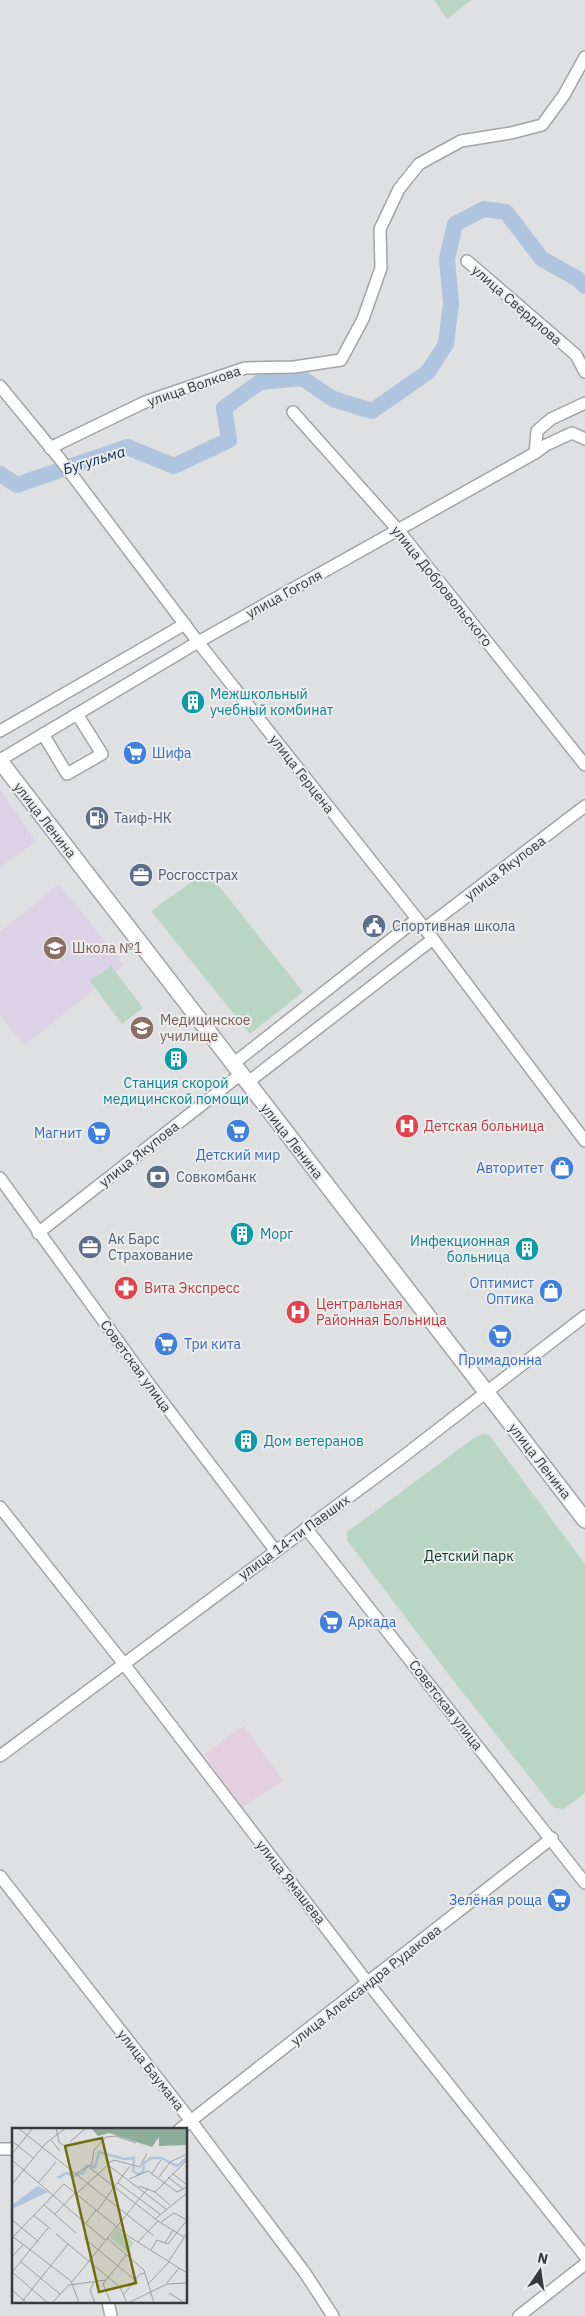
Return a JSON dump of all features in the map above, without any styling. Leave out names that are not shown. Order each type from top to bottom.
[{"type":"main road","name":"улица Ленина","points":[[0,761],[585,1520]]},
{"type":"street","name":"улица Волкова","points":[[50,448],[145,402],[245,368],[294,367],[341,360],[363,319],[381,268],[380,229],[399,189],[419,164],[461,141],[511,133],[542,125],[564,95],[585,57]]},
{"type":"street","name":"улица Свердлова","points":[[467,261],[576,355],[585,372]]},
{"type":"street","name":"улица Герцена","points":[[0,386],[72,474],[198,642],[417,919],[585,1140]]},
{"type":"street","points":[[534,453],[537,431],[552,419],[585,403]]},
{"type":"street","name":"улица Добровольского","points":[[293,412],[399,531],[585,765]]},
{"type":"street","name":"улица Гоголя","points":[[0,761],[198,642],[399,531],[546,445],[572,433],[585,439]]},
{"type":"street","points":[[0,731],[185,624]]},
{"type":"street","points":[[43,734],[67,774],[102,754],[77,714]]},
{"type":"street","name":"улица Якупова","points":[[424,929],[585,806]]},
{"type":"street","points":[[240,1074],[417,919]]},
{"type":"street","points":[[240,1074],[433,940]]},
{"type":"street","name":"улица Якупова","points":[[38,1233],[240,1074]]},
{"type":"street","name":"Советская улица","points":[[0,1178],[38,1233],[275,1550]]},
{"type":"street","name":"улица 14-ти Павших","points":[[0,1756],[396,1462],[585,1316]]},
{"type":"street","name":"улица Ямашева","points":[[0,1507],[124,1664],[368,1983],[585,2256]]},
{"type":"street","name":"Советская улица","points":[[306,1528],[552,1838],[585,1883]]},
{"type":"street","name":"улица Александра Рудакова","points":[[182,2128],[552,1838]]},
{"type":"street","name":"улица Баумана","points":[[0,1876],[191,2121],[306,2273],[333,2316]]},
{"type":"street","points":[[520,2316],[585,2264]]},
{"type":"shaded area","points":[[0,789],[36,842],[0,867]]},
{"type":"shaded area","name":"Школа №1","points":[[59,884],[124,965],[25,1045],[0,1015],[0,932]]},
{"type":"shaded area","points":[[244,1726],[283,1781],[242,1807],[204,1754]]},
{"type":"green space","points":[[434,0],[471,0],[447,19]]},
{"type":"green space","points":[[207,871],[303,992],[250,1034],[151,911]]},
{"type":"green space","points":[[111,966],[143,1008],[122,1024],[90,981]]},
{"type":"green space","name":"Детский парк","points":[[483,1434],[489,1435],[585,1564],[585,1793],[564,1809],[554,1808],[449,1675],[347,1540],[347,1532],[474,1438]]},
{"type":"waterway","name":"Бугульма","points":[[0,474],[17,485],[127,447],[174,466],[229,440],[224,408],[260,382],[302,378],[333,399],[372,411],[428,372],[446,344],[451,303],[447,259],[455,224],[484,209],[506,212],[542,259],[578,279],[585,286]]},
{"type":"place","name":"Межшкольный учебный комбинат","points":[[193,702]]},
{"type":"place","name":"Шифа","points":[[135,753]]},
{"type":"place","name":"Таиф-НК","points":[[97,818]]},
{"type":"place","name":"Росгосстрах","points":[[141,875]]},
{"type":"place","name":"Спортивная школа","points":[[374,926]]},
{"type":"place","name":"Школа №1","points":[[55,948]]},
{"type":"place","name":"Медицинское училище","points":[[142,1028]]},
{"type":"place","name":"Станция скорой медицинской помощи","points":[[176,1059]]},
{"type":"place","name":"Детская больница","points":[[407,1126]]},
{"type":"place","name":"Детский мир","points":[[238,1131]]},
{"type":"place","name":"Магнит","points":[[99,1133]]},
{"type":"place","name":"Авторитет","points":[[562,1168]]},
{"type":"place","name":"Совкомбанк","points":[[158,1177]]},
{"type":"place","name":"Морг","points":[[242,1234]]},
{"type":"place","name":"Ак Барс Страхование","points":[[90,1247]]},
{"type":"place","name":"Инфекционная больница","points":[[527,1249]]},
{"type":"place","name":"Вита Экспресс","points":[[126,1288]]},
{"type":"place","name":"Оптимист Оптика","points":[[551,1291]]},
{"type":"place","name":"Центральная Районная Больница","points":[[298,1312]]},
{"type":"place","name":"Примадонна","points":[[500,1336]]},
{"type":"place","name":"Три кита","points":[[166,1344]]},
{"type":"place","name":"Дом ветеранов","points":[[246,1441]]},
{"type":"place","name":"Аркада","points":[[331,1622]]},
{"type":"place","name":"Зелёная роща","points":[[559,1900]]}]
